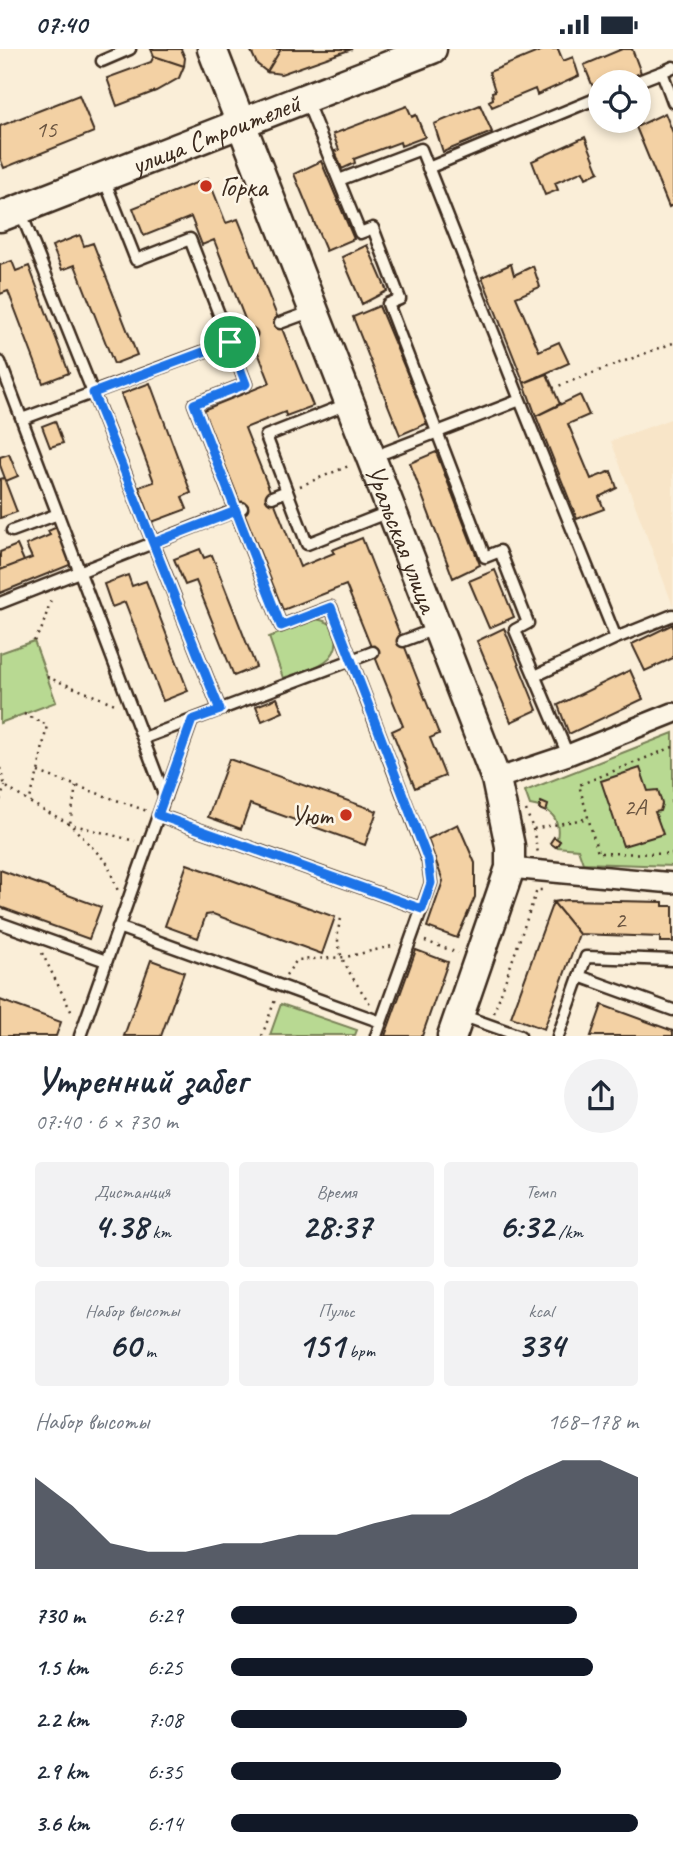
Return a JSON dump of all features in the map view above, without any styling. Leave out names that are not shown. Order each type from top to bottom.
[{"type":"street","name":"Уральская улица","points":[[212,49],[496,779],[510,846],[510,868],[455,1025]]},
{"type":"street","name":"улица Строителей","points":[[6,211],[306,99],[397,55],[432,49]]},
{"type":"street","points":[[496,779],[568,755],[673,713]]},
{"type":"street","points":[[510,868],[673,883]]},
{"type":"lane","points":[[102,61],[130,49]]},
{"type":"lane","points":[[651,76],[673,67]]},
{"type":"lane","points":[[662,72],[673,102]]},
{"type":"lane","points":[[306,99],[360,233],[373,228],[400,299],[388,304],[485,557],[500,551],[528,623],[515,630],[568,755]]},
{"type":"lane","points":[[428,168],[588,102]]},
{"type":"lane","points":[[339,180],[421,149],[616,638]]},
{"type":"lane","points":[[103,177],[136,260],[190,239],[246,384],[194,404],[239,509],[281,626],[331,607],[428,860],[431,883],[376,1035]]},
{"type":"lane","points":[[6,211],[93,393],[220,710]]},
{"type":"lane","points":[[280,323],[313,311]]},
{"type":"lane","points":[[22,419],[251,334]]},
{"type":"lane","points":[[0,362],[165,797]]},
{"type":"lane","points":[[386,452],[520,400]]},
{"type":"lane","points":[[349,403],[266,436],[307,544],[391,511]]},
{"type":"lane","points":[[272,496],[287,491]]},
{"type":"lane","points":[[0,603],[239,509]]},
{"type":"lane","points":[[12,531],[58,515]]},
{"type":"lane","points":[[535,676],[673,615]]},
{"type":"lane","points":[[402,641],[437,628]]},
{"type":"lane","points":[[144,738],[373,652]]},
{"type":"lane","points":[[80,1035],[192,720]]},
{"type":"lane","points":[[158,815],[422,909]]},
{"type":"lane","points":[[0,923],[106,961]]},
{"type":"lane","points":[[118,927],[381,1022]]},
{"type":"lane","points":[[558,1035],[586,957],[673,960]]},
{"type":"lane","points":[[579,976],[673,1010]]},
{"type":"lane","points":[[455,1025],[489,1026],[520,1035]]},
{"type":"path","points":[[553,388],[673,344]]},
{"type":"path","points":[[312,481],[351,465],[347,454]]},
{"type":"path","points":[[34,641],[42,628],[57,581]]},
{"type":"path","points":[[47,677],[133,712]]},
{"type":"path","points":[[24,714],[47,725],[29,802]]},
{"type":"path","points":[[673,747],[579,785],[598,853],[673,854]]},
{"type":"path","points":[[0,768],[5,786],[0,800]]},
{"type":"path","points":[[38,772],[158,815]]},
{"type":"path","points":[[5,786],[70,824],[132,839],[147,846]]},
{"type":"path","points":[[70,824],[76,786]]},
{"type":"path","points":[[525,806],[540,862]]},
{"type":"path","points":[[533,829],[589,818]]},
{"type":"path","points":[[70,824],[107,863],[126,906]]},
{"type":"path","points":[[489,1026],[537,890]]},
{"type":"path","points":[[341,919],[337,942],[341,958],[381,1022]]},
{"type":"path","points":[[36,936],[80,1035]]},
{"type":"path","points":[[262,1035],[280,985],[297,960],[341,958],[394,946],[412,937],[460,953]]},
{"type":"shaded area","points":[[673,418],[673,606],[611,441]]},
{"type":"green space","points":[[316,619],[327,622],[334,629],[336,646],[333,654],[319,665],[283,678],[269,637]]},
{"type":"green space","points":[[34,641],[56,702],[0,723],[0,653]]},
{"type":"green space","points":[[673,733],[673,866],[583,863],[578,849],[556,847],[560,841],[557,839],[555,820],[543,809],[530,805],[525,791]]},
{"type":"green space","points":[[281,1004],[357,1030],[355,1035],[270,1035]]},
{"type":"building","points":[[151,49],[181,49],[185,58],[184,66],[154,56]]},
{"type":"building","points":[[250,49],[281,49],[267,72],[257,64]]},
{"type":"building","points":[[281,49],[352,49],[281,74],[267,72]]},
{"type":"building","points":[[545,49],[558,49],[563,61],[573,57],[579,76],[537,95],[535,89],[492,107],[489,101],[493,99],[492,92],[495,91],[489,72]]},
{"type":"building","points":[[622,49],[632,49],[640,70],[588,70],[588,75],[584,65]]},
{"type":"building","points":[[154,56],[184,66],[179,78],[156,91],[117,106],[107,78],[151,62]]},
{"type":"building","points":[[79,95],[94,132],[4,168],[0,158],[0,126]]},
{"type":"building","points":[[480,105],[492,132],[443,152],[434,124]]},
{"type":"building","points":[[407,106],[412,117],[416,115],[425,137],[401,146],[400,142],[354,159],[355,163],[342,169],[335,151],[339,150],[333,134]]},
{"type":"building","points":[[665,113],[673,133],[673,205],[669,207],[638,133],[651,133],[651,120]]},
{"type":"building","points":[[585,137],[599,172],[586,178],[583,171],[555,183],[558,190],[545,195],[532,161]]},
{"type":"building","points":[[321,161],[354,239],[326,251],[294,174]]},
{"type":"building","points":[[208,178],[226,223],[238,219],[313,406],[286,416],[285,412],[245,428],[300,567],[362,538],[439,734],[430,738],[445,776],[415,788],[392,731],[403,726],[346,585],[283,610],[203,410],[270,383],[214,240],[202,245],[191,217],[144,236],[133,208]]},
{"type":"building","points":[[80,235],[84,246],[93,243],[137,355],[114,364],[75,265],[62,270],[52,246]]},
{"type":"building","points":[[367,245],[387,291],[362,304],[342,257]]},
{"type":"building","points":[[12,261],[16,271],[29,266],[69,373],[43,383],[8,291],[0,294],[0,265]]},
{"type":"building","points":[[511,264],[514,275],[533,266],[540,287],[516,297],[539,351],[559,342],[569,363],[524,383],[482,277]]},
{"type":"building","points":[[379,306],[428,423],[400,435],[353,317]]},
{"type":"building","points":[[547,374],[560,404],[536,416],[524,383]]},
{"type":"building","points":[[150,383],[191,493],[182,497],[187,509],[152,522],[139,487],[154,482],[121,394]]},
{"type":"building","points":[[580,395],[589,415],[568,424],[591,479],[611,471],[617,488],[599,497],[604,509],[577,519],[536,416]]},
{"type":"building","points":[[55,421],[63,443],[50,447],[42,426]]},
{"type":"building","points":[[436,452],[480,565],[453,578],[410,463]]},
{"type":"building","points":[[9,454],[18,476],[6,481],[0,457]]},
{"type":"building","points":[[4,478],[17,512],[0,518],[0,479]]},
{"type":"building","points":[[57,527],[72,564],[0,593],[0,570],[32,558],[26,545],[50,535],[48,531]]},
{"type":"building","points":[[17,545],[24,561],[0,570],[0,552]]},
{"type":"building","points":[[200,549],[204,558],[212,555],[256,667],[234,676],[196,581],[185,585],[174,559]]},
{"type":"building","points":[[495,570],[514,617],[489,628],[469,581]]},
{"type":"building","points":[[128,575],[132,586],[146,581],[188,691],[163,701],[125,602],[112,607],[104,584]]},
{"type":"building","points":[[673,624],[673,658],[645,671],[632,644]]},
{"type":"building","points":[[504,628],[537,710],[511,722],[477,641]]},
{"type":"building","points":[[630,670],[643,699],[569,734],[558,705]]},
{"type":"building","points":[[277,698],[283,712],[262,721],[256,706]]},
{"type":"building","points":[[229,759],[377,811],[365,845],[250,804],[241,829],[208,817]]},
{"type":"building","points":[[640,768],[648,791],[658,790],[662,804],[660,811],[655,812],[663,834],[623,846],[601,781]]},
{"type":"building","points":[[541,802],[548,805],[546,812],[539,809]]},
{"type":"building","points":[[458,824],[475,863],[475,897],[457,938],[427,927],[443,881],[428,839]]},
{"type":"building","points":[[554,837],[560,841],[556,847],[550,843]]},
{"type":"building","points":[[187,864],[335,917],[322,954],[213,914],[206,915],[198,938],[165,926]]},
{"type":"building","points":[[0,870],[101,907],[89,939],[0,907]]},
{"type":"building","points":[[553,902],[663,902],[663,906],[673,906],[673,942],[660,942],[660,937],[579,934]]},
{"type":"building","points":[[553,902],[579,934],[544,1029],[511,1017]]},
{"type":"building","points":[[416,950],[448,962],[422,1036],[385,1036]]},
{"type":"building","points":[[151,960],[184,972],[161,1036],[124,1036]]},
{"type":"building","points":[[0,1000],[61,1022],[56,1036],[0,1036]]},
{"type":"building","points":[[602,1005],[673,1031],[673,1036],[591,1036]]},
{"type":"place","name":"Горка","points":[[206,186]]},
{"type":"place","name":"Уют","points":[[346,815]]},
{"type":"route","points":[[230,342],[93,393],[153,543],[236,511],[281,626],[331,607],[428,860],[431,883],[422,909],[158,815],[192,720],[220,710],[153,543],[236,511],[194,404],[246,384],[230,342]]}]
